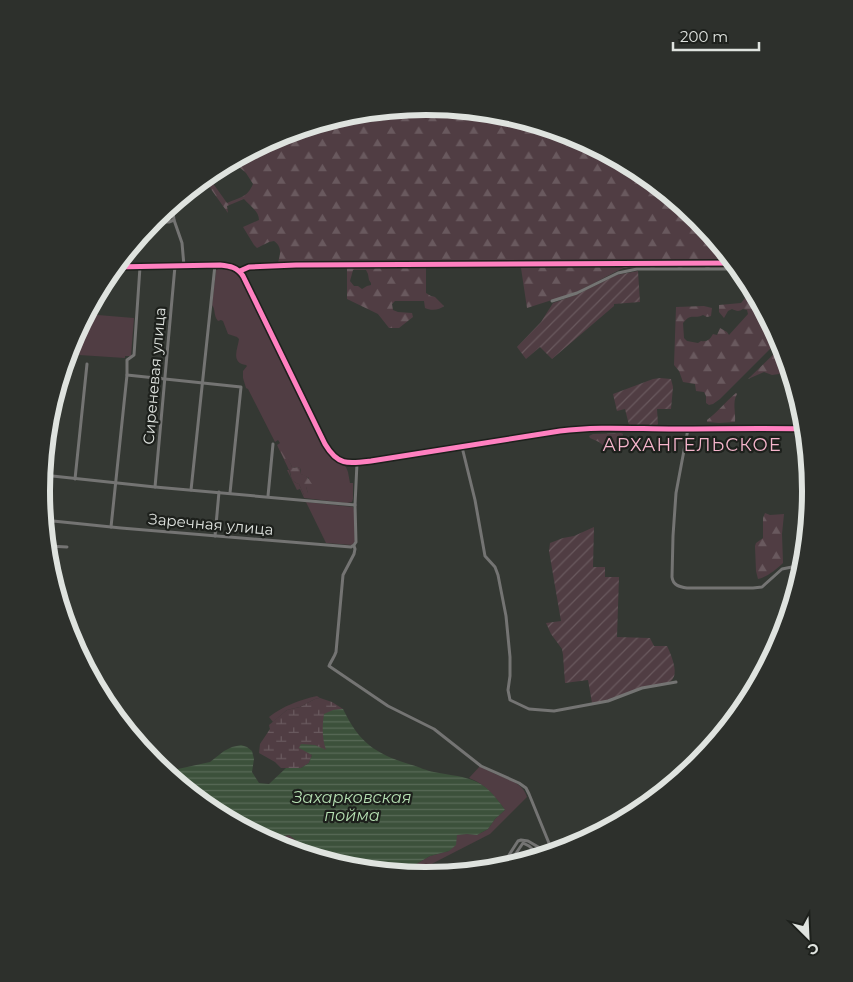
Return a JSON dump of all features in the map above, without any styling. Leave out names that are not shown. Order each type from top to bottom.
[{"type":"street","points":[[173,213],[182,243],[184,266]]},
{"type":"street","points":[[163,222],[174,220]]},
{"type":"street","points":[[240,272],[249,267],[296,265],[726,263]]},
{"type":"street","points":[[192,490],[215,265]]},
{"type":"street","points":[[124,267],[215,265],[232,266],[240,272],[325,444],[333,455],[341,461],[349,463],[587,428],[798,429]]},
{"type":"street","name":"Сиреневая улица","points":[[155,487],[175,266]]},
{"type":"street","points":[[111,527],[126,360],[134,354],[140,267]]},
{"type":"street","points":[[552,301],[577,293],[618,273],[638,269],[730,269]]},
{"type":"street","points":[[75,479],[87,364]]},
{"type":"street","points":[[126,375],[241,388],[230,493]]},
{"type":"street","points":[[688,429],[676,493],[672,541],[672,577],[674,582],[679,586],[687,588],[762,587],[782,570],[795,567]]},
{"type":"street","points":[[268,496],[273,444]]},
{"type":"street","points":[[462,447],[475,500],[485,556],[495,567],[498,575],[506,616],[510,657],[508,690],[511,702],[529,709],[554,711],[608,701],[642,688],[676,682]]},
{"type":"street","points":[[357,463],[356,542],[354,554],[343,575],[336,652],[329,666],[388,706],[434,729],[481,766],[523,786],[529,794],[551,847]]},
{"type":"street","points":[[51,475],[355,505]]},
{"type":"street","points":[[215,536],[220,492]]},
{"type":"street","name":"Заречная улица","points":[[52,522],[53,521],[215,536],[354,546]]},
{"type":"street","points":[[54,546],[67,547]]},
{"type":"street","points":[[507,858],[520,840],[523,839],[544,849]]},
{"type":"street","points":[[513,857],[523,843],[536,852]]},
{"type":"street","points":[[537,851],[540,848]]},
{"type":"green space","points":[[402,115],[451,115],[500,122],[548,134],[571,143],[593,153],[636,178],[656,192],[693,225],[730,268],[623,268],[577,292],[527,308],[521,268],[426,268],[426,293],[435,297],[444,306],[430,310],[425,308],[424,301],[395,301],[392,304],[393,310],[412,313],[413,317],[399,328],[389,328],[378,314],[347,299],[347,267],[277,267],[280,250],[274,241],[257,248],[254,245],[243,227],[259,220],[256,211],[244,199],[227,206],[228,213],[208,185],[212,182],[227,203],[246,195],[248,192],[253,184],[246,173],[237,165],[260,153],[305,134],[353,122]],"holes":[[[353,270],[366,270],[371,285],[362,289],[354,286],[350,281]]]},
{"type":"green space","points":[[219,268],[233,269],[243,279],[325,449],[346,467],[350,483],[353,483],[352,502],[304,498],[300,489],[297,490],[287,470],[289,470],[293,480],[299,484],[304,495],[308,493],[306,487],[309,478],[301,474],[299,467],[292,467],[288,459],[289,470],[277,445],[280,443],[278,440],[275,442],[246,388],[243,371],[247,366],[241,364],[236,358],[239,339],[228,334],[223,321],[218,321],[212,305],[216,270]]},
{"type":"green space","points":[[638,271],[640,302],[614,304],[552,359],[540,347],[526,359],[517,347],[541,322],[553,303],[578,294],[617,275]]},
{"type":"green space","points":[[746,297],[749,297],[773,346],[720,399],[709,405],[706,403],[704,392],[696,391],[695,384],[683,382],[679,371],[674,365],[676,307],[704,306],[712,308],[711,316],[691,317],[683,323],[684,338],[687,341],[698,343],[708,340],[713,334],[717,335],[720,328],[729,335],[748,314],[747,310],[738,311],[732,309],[728,311],[724,318],[719,312],[719,305],[741,303]]},
{"type":"green space","points":[[94,315],[134,318],[131,356],[125,356],[125,358],[79,355],[80,346]]},
{"type":"green space","points":[[776,352],[784,376],[764,372],[748,379]]},
{"type":"green space","points":[[660,378],[671,379],[673,387],[671,409],[657,409],[658,424],[656,426],[629,425],[625,409],[617,411],[613,394]]},
{"type":"green space","points":[[736,393],[734,404],[735,422],[707,422],[707,420]]},
{"type":"green space","points":[[593,434],[623,434],[621,444],[617,446],[611,444],[604,446],[589,436]]},
{"type":"green space","points":[[280,445],[284,449],[292,467],[300,468],[301,474],[307,476],[312,484],[306,487],[308,495],[304,495],[299,484],[292,479],[278,446]]},
{"type":"green space","points":[[306,502],[353,507],[355,542],[352,545],[326,543]]},
{"type":"green space","points":[[765,513],[770,515],[784,514],[782,534],[783,563],[768,575],[758,579],[755,546],[763,538],[763,518]]},
{"type":"green space","points":[[594,527],[593,567],[605,567],[605,577],[619,577],[617,637],[650,638],[654,646],[667,646],[674,663],[675,673],[672,680],[668,682],[592,703],[588,680],[565,683],[562,649],[551,634],[546,623],[561,621],[549,551],[550,543],[574,536]]},
{"type":"green space","points":[[317,696],[320,698],[300,707],[287,710],[273,722],[269,717],[292,704]]},
{"type":"green space","points":[[320,698],[332,702],[343,709],[333,710],[326,751],[308,752],[312,755],[309,763],[301,768],[281,768],[275,762],[259,753],[260,744],[270,729],[269,725],[287,710],[300,707]]},
{"type":"green space","points":[[480,766],[517,784],[527,797],[490,834],[424,868],[410,867],[430,856],[449,851],[457,835],[477,835],[488,829],[505,810],[489,791],[469,778]]},
{"type":"green space","points":[[289,835],[297,841],[299,846],[282,839],[278,837]]},
{"type":"water","name":"Захарковская пойма","points":[[343,709],[356,731],[370,746],[379,752],[429,771],[475,781],[489,791],[505,810],[488,829],[477,835],[457,835],[456,845],[449,851],[430,856],[410,867],[377,864],[329,855],[305,848],[299,846],[297,841],[289,835],[278,837],[260,829],[217,804],[174,770],[210,762],[224,751],[241,745],[252,751],[254,759],[252,772],[259,783],[269,784],[286,768],[301,768],[309,763],[312,755],[299,748],[301,744],[315,745],[326,750],[323,732],[324,714],[333,710]]},
{"type":"cycle path","points":[[240,271],[249,267],[296,265],[726,263]]},
{"type":"cycle path","points":[[124,267],[220,265],[236,269],[243,276],[325,444],[334,456],[344,462],[371,461],[574,429],[798,429]]},
{"type":"district","name":"АРХАНГЕЛЬСКОЕ","points":[[692,445]]}]
